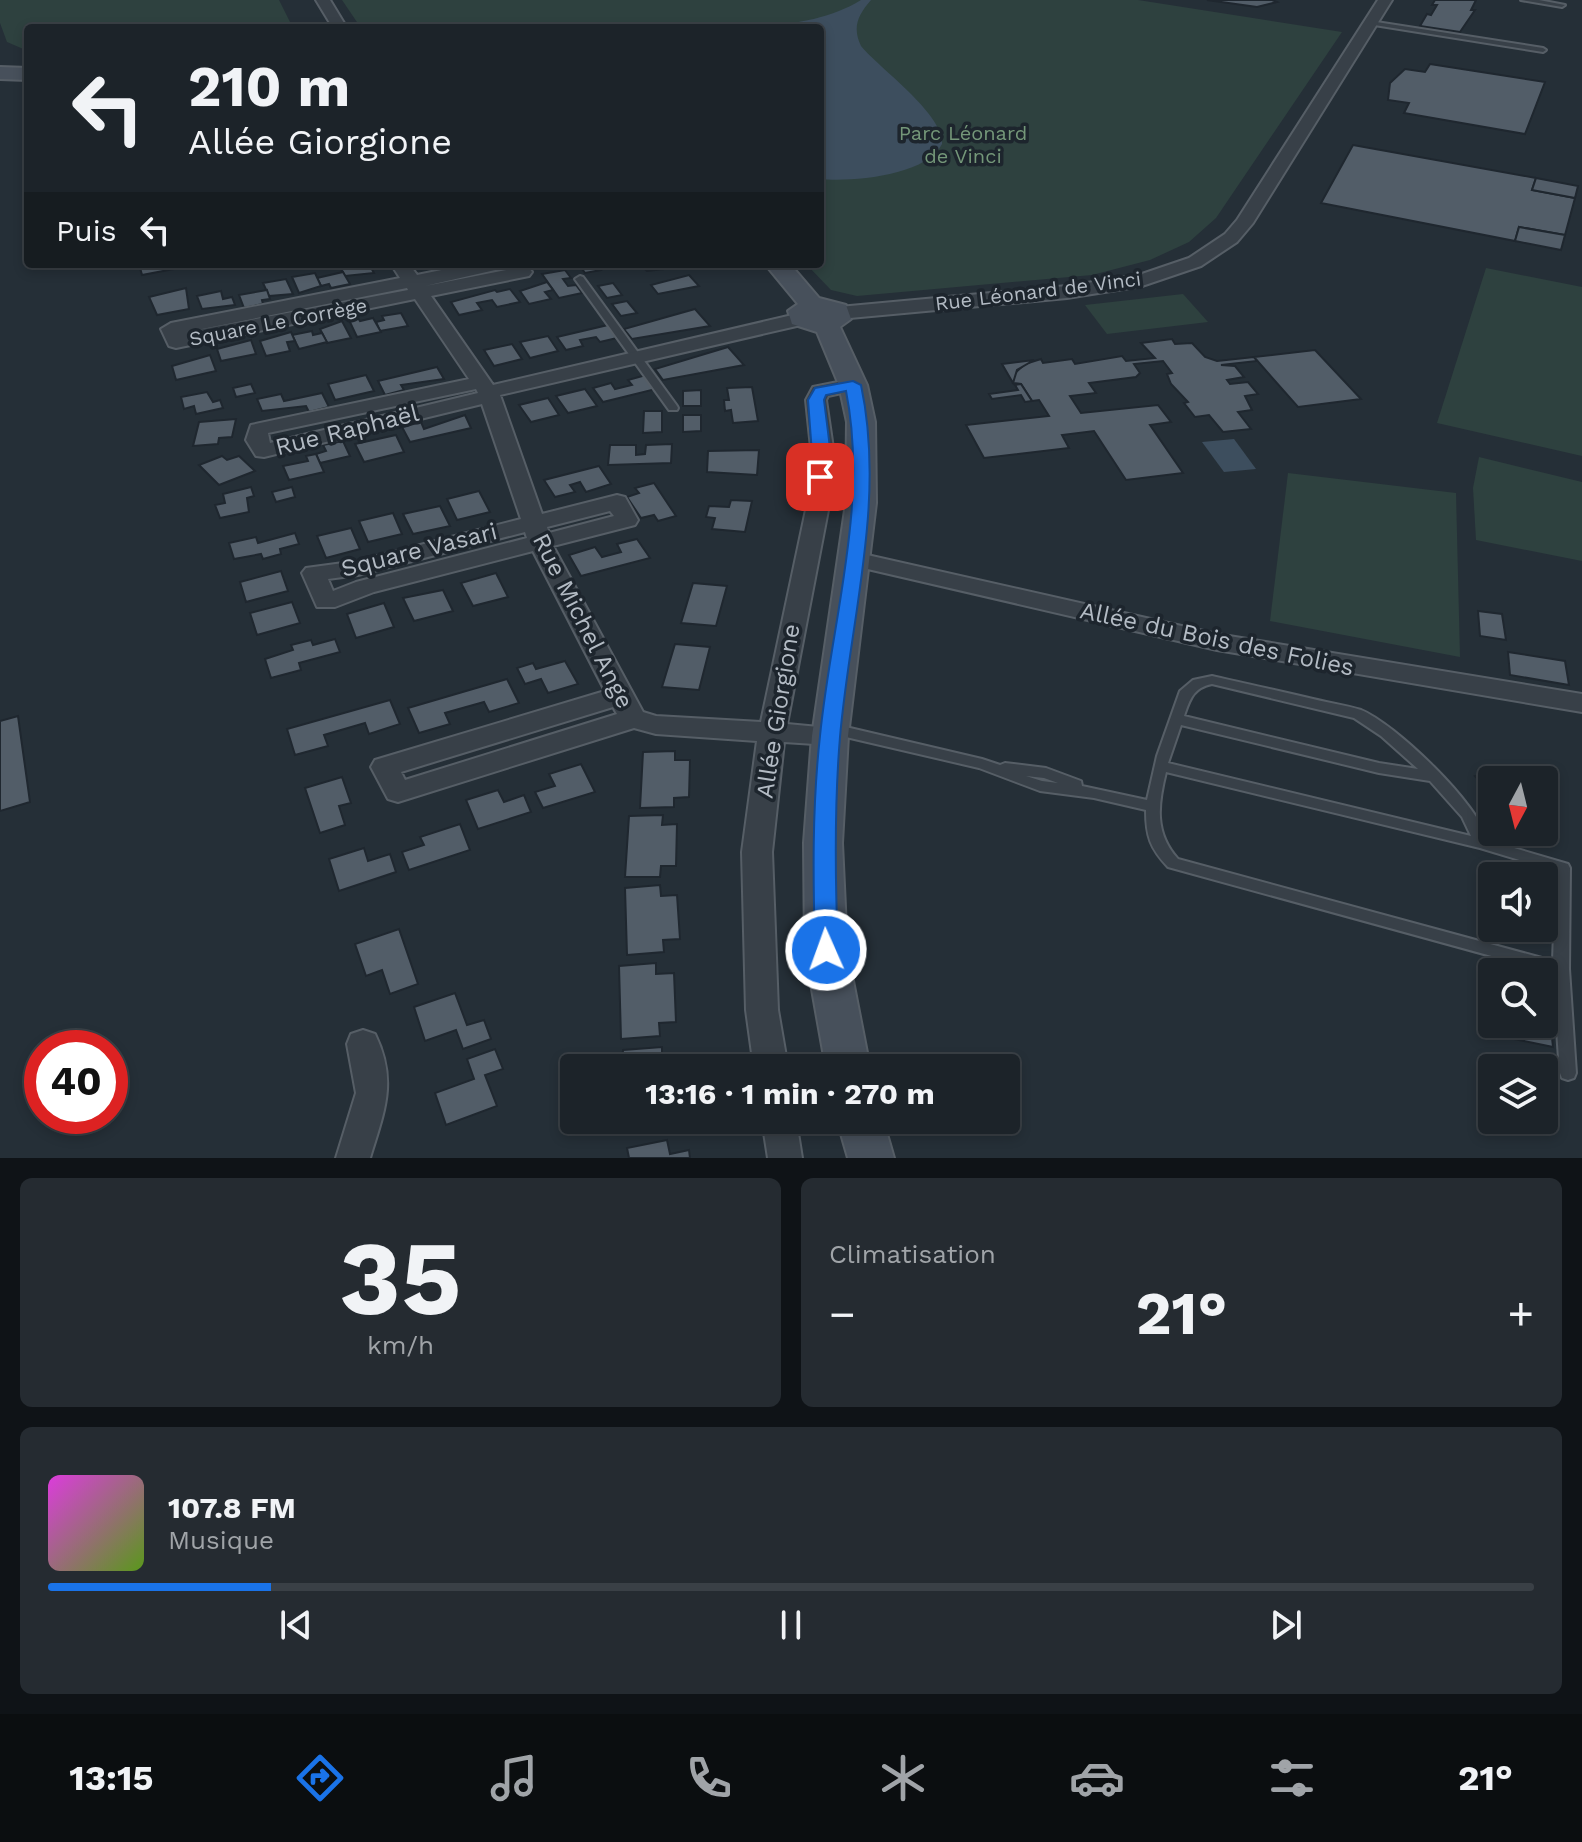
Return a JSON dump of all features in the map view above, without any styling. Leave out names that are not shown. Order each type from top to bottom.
[{"type":"street","points":[[323,0],[338,24]]},
{"type":"street","name":"Rue Léonard de Vinci","points":[[820,315],[1105,287],[1142,280],[1195,262],[1223,244],[1244,223],[1385,0]]},
{"type":"street","points":[[0,73],[24,74]]},
{"type":"street","name":"Square Le Corrège","points":[[475,268],[411,279],[171,329],[176,342],[411,279],[523,272],[520,268]]},
{"type":"street","points":[[780,268],[820,315],[853,385],[861,422],[861,503],[831,732],[823,843],[826,950],[845,1054]]},
{"type":"street","name":"Rue Michel Ange","points":[[411,279],[486,390],[537,532],[626,708],[656,725],[831,732]]},
{"type":"street","name":"Rue Raphaël","points":[[486,390],[264,451],[257,440],[258,429],[486,390],[820,315]]},
{"type":"street","name":"Allée Giorgione","points":[[769,1054],[762,1010],[757,852],[772,732],[818,505],[822,448],[816,400],[820,391],[853,385]]},
{"type":"street","name":"Square Vasari","points":[[537,532],[326,602],[314,573],[358,568],[537,532]]},
{"type":"street","name":"Allée du Bois des Folies","points":[[854,559],[1217,642],[1582,703]]},
{"type":"street","points":[[626,708],[398,792],[385,767],[626,708]]},
{"type":"street","points":[[353,1158],[373,1093],[363,1044]]},
{"type":"street","points":[[781,1134],[785,1158]]},
{"type":"street","points":[[864,1134],[871,1158]]},
{"type":"lane","points":[[1524,0],[1562,5]]},
{"type":"lane","points":[[1370,23],[1543,50]]},
{"type":"lane","points":[[580,279],[673,408]]},
{"type":"lane","points":[[1478,835],[1475,824],[1432,776],[1377,723],[1358,714],[1212,680],[1198,683],[1187,691],[1152,806],[1155,844],[1160,855],[1173,863],[1561,969]]},
{"type":"lane","points":[[1176,719],[1379,768],[1432,776]]},
{"type":"lane","points":[[831,732],[982,764],[1040,786],[1094,793],[1152,806]]},
{"type":"lane","points":[[1162,766],[1478,843]]},
{"type":"lane","points":[[1490,846],[1563,868],[1561,969],[1568,1073]]},
{"type":"green space","points":[[0,0],[279,0],[291,24],[24,24],[24,49],[7,42],[0,23]]},
{"type":"green space","name":"Parc Léonard de Vinci","points":[[342,0],[1138,0],[1342,32],[1216,218],[1189,242],[1150,260],[1092,275],[857,296],[831,290],[810,268],[824,268],[824,24],[358,24]]},
{"type":"green space","points":[[1486,268],[1582,287],[1582,456],[1437,423]]},
{"type":"green space","points":[[1183,294],[1208,322],[1107,334],[1085,305]]},
{"type":"green space","points":[[1479,457],[1582,482],[1582,561],[1476,540],[1473,488]]},
{"type":"green space","points":[[1288,473],[1456,493],[1460,657],[1270,621]]},
{"type":"water","points":[[861,0],[871,0],[858,22],[861,46],[922,106],[940,132],[942,144],[933,155],[905,170],[868,178],[824,179],[824,24],[784,24],[845,9]]},
{"type":"water","points":[[1234,439],[1256,469],[1224,472],[1202,442]]},
{"type":"building","points":[[1207,0],[1272,0],[1277,2],[1257,7]]},
{"type":"building","points":[[1435,0],[1476,0],[1471,10],[1475,10],[1460,32],[1420,26],[1437,5],[1432,5]]},
{"type":"building","points":[[1430,64],[1545,82],[1525,134],[1404,113],[1409,103],[1388,100],[1390,83],[1405,69],[1425,72]]},
{"type":"building","points":[[1353,145],[1536,178],[1532,190],[1575,198],[1565,235],[1519,227],[1515,241],[1321,203]]},
{"type":"building","points":[[1536,178],[1578,186],[1575,198],[1532,190]]},
{"type":"building","points":[[1519,227],[1565,235],[1561,250],[1515,241]]},
{"type":"building","points":[[140,268],[179,268],[142,275]]},
{"type":"building","points":[[371,268],[374,273],[345,276],[341,269]]},
{"type":"building","points":[[581,268],[601,270],[585,273]]},
{"type":"building","points":[[644,268],[673,268],[647,271]]},
{"type":"building","points":[[565,270],[571,278],[563,279],[568,286],[576,285],[582,293],[559,298],[542,274]]},
{"type":"building","points":[[343,272],[350,284],[331,288],[329,284],[321,286],[317,278]]},
{"type":"building","points":[[315,273],[321,286],[299,293],[292,277]]},
{"type":"building","points":[[689,275],[699,286],[658,294],[651,285]]},
{"type":"building","points":[[286,279],[293,294],[269,296],[263,283]]},
{"type":"building","points":[[547,282],[553,290],[545,292],[551,299],[529,304],[520,291]]},
{"type":"building","points":[[613,283],[622,295],[607,298],[598,286]]},
{"type":"building","points":[[186,288],[189,309],[157,315],[149,297]]},
{"type":"building","points":[[510,289],[520,302],[497,307],[492,300],[477,303],[482,310],[459,315],[451,302],[495,290]]},
{"type":"building","points":[[267,290],[270,299],[262,300],[263,304],[244,308],[239,295]]},
{"type":"building","points":[[221,291],[223,299],[232,297],[235,305],[202,309],[197,296]]},
{"type":"building","points":[[627,301],[637,313],[621,316],[612,304]]},
{"type":"building","points":[[695,309],[710,326],[632,339],[624,329]]},
{"type":"building","points":[[401,313],[408,326],[380,331],[376,322],[384,320],[382,316]]},
{"type":"building","points":[[358,318],[360,321],[373,318],[381,332],[357,337],[349,320]]},
{"type":"building","points":[[342,321],[351,338],[327,343],[320,329]]},
{"type":"building","points":[[608,325],[617,338],[600,342],[596,337],[580,340],[583,346],[566,350],[557,337]]},
{"type":"building","points":[[312,331],[313,335],[322,333],[327,342],[299,349],[292,335]]},
{"type":"building","points":[[291,332],[295,341],[287,342],[290,351],[266,356],[260,341]]},
{"type":"building","points":[[548,336],[558,351],[530,358],[520,342]]},
{"type":"building","points":[[1172,339],[1175,344],[1192,343],[1205,357],[1217,361],[1254,357],[1257,361],[1221,365],[1235,366],[1244,377],[1227,380],[1230,384],[1248,382],[1258,394],[1245,396],[1252,410],[1238,412],[1251,429],[1223,432],[1209,415],[1195,417],[1184,403],[1188,402],[1171,384],[1167,374],[1172,373],[1163,361],[1134,364],[1140,373],[1136,377],[1089,383],[1096,393],[1070,396],[1081,413],[1158,405],[1171,422],[1150,425],[1183,473],[1126,480],[1094,431],[1062,435],[1069,448],[984,458],[966,425],[1049,416],[1039,400],[1032,401],[1021,384],[1013,383],[1014,374],[1025,364],[1041,359],[1043,363],[1072,359],[1075,364],[1122,356],[1126,361],[1155,358],[1141,343]]},
{"type":"building","points":[[251,340],[256,354],[221,361],[217,349]]},
{"type":"building","points":[[512,344],[522,359],[494,366],[484,350]]},
{"type":"building","points":[[728,347],[744,365],[663,380],[655,369]]},
{"type":"building","points":[[1315,350],[1361,399],[1298,407],[1254,357]]},
{"type":"building","points":[[210,355],[216,371],[176,380],[172,366]]},
{"type":"building","points":[[1034,360],[1017,370],[1013,383],[1002,364]]},
{"type":"building","points":[[437,367],[444,379],[401,385],[404,390],[385,395],[378,381]]},
{"type":"building","points":[[366,375],[374,391],[335,400],[328,384]]},
{"type":"building","points":[[646,375],[656,389],[603,402],[593,388],[611,383],[615,389],[632,385],[628,380]]},
{"type":"building","points":[[251,384],[255,393],[236,397],[233,388]]},
{"type":"building","points":[[1021,384],[1032,401],[1025,402],[1021,395],[992,399],[989,394],[1018,390],[1015,385]]},
{"type":"building","points":[[752,387],[758,421],[733,423],[731,410],[725,411],[724,400],[729,400],[727,388]]},
{"type":"building","points":[[585,389],[597,406],[568,413],[556,396]]},
{"type":"building","points":[[701,390],[701,406],[683,406],[683,391]]},
{"type":"building","points":[[207,392],[213,402],[220,400],[223,408],[196,414],[194,406],[184,409],[181,397]]},
{"type":"building","points":[[322,393],[329,407],[309,412],[306,406],[262,411],[257,399],[281,394],[284,401]]},
{"type":"building","points":[[548,398],[559,415],[531,422],[519,405]]},
{"type":"building","points":[[644,411],[662,411],[662,432],[643,433]]},
{"type":"building","points":[[465,415],[471,428],[410,442],[402,427],[421,422],[424,429]]},
{"type":"building","points":[[683,415],[701,415],[701,431],[683,432]]},
{"type":"building","points":[[236,419],[232,437],[219,438],[218,444],[193,446],[199,422]]},
{"type":"building","points":[[396,435],[404,452],[364,462],[355,444]]},
{"type":"building","points":[[343,441],[350,456],[320,463],[316,454],[326,451],[323,445]]},
{"type":"building","points":[[672,444],[671,463],[608,465],[610,445],[636,445],[636,455],[645,454],[646,445]]},
{"type":"building","points":[[759,450],[757,475],[707,472],[708,451]]},
{"type":"building","points":[[316,454],[324,472],[289,480],[283,466],[308,461],[306,456]]},
{"type":"building","points":[[222,456],[227,460],[239,456],[255,471],[219,485],[199,465]]},
{"type":"building","points":[[599,466],[611,484],[586,492],[580,482],[570,485],[575,492],[555,497],[544,480]]},
{"type":"building","points":[[654,483],[676,516],[658,521],[654,515],[641,518],[627,497],[639,493],[635,488]]},
{"type":"building","points":[[251,487],[254,496],[247,498],[249,512],[220,518],[215,505],[225,503],[223,494]]},
{"type":"building","points":[[292,487],[295,497],[276,502],[272,492]]},
{"type":"building","points":[[479,491],[490,512],[457,520],[447,499]]},
{"type":"building","points":[[731,500],[752,501],[745,532],[712,529],[715,518],[706,517],[709,506],[729,507]]},
{"type":"building","points":[[440,506],[450,526],[413,534],[403,514]]},
{"type":"building","points":[[393,513],[402,534],[368,542],[359,521]]},
{"type":"building","points":[[351,528],[360,549],[326,558],[317,536]]},
{"type":"building","points":[[295,533],[299,544],[280,549],[281,554],[263,559],[261,554],[234,559],[229,543],[256,537],[258,543]]},
{"type":"building","points":[[637,539],[650,558],[581,576],[569,555],[595,547],[602,557],[621,552],[617,544]]},
{"type":"building","points":[[281,571],[288,591],[246,602],[240,582]]},
{"type":"building","points":[[496,573],[508,597],[473,606],[461,583]]},
{"type":"building","points":[[693,583],[727,586],[716,626],[681,623]]},
{"type":"building","points":[[443,590],[453,611],[414,621],[403,598]]},
{"type":"building","points":[[292,602],[300,623],[257,635],[250,613]]},
{"type":"building","points":[[384,603],[394,627],[356,638],[347,614]]},
{"type":"building","points":[[1478,611],[1502,614],[1506,640],[1480,636]]},
{"type":"building","points":[[335,639],[340,652],[299,663],[301,670],[271,678],[265,659],[293,650],[291,645],[311,640],[313,645]]},
{"type":"building","points":[[675,644],[710,647],[699,690],[662,687]]},
{"type":"building","points":[[1508,652],[1565,661],[1569,685],[1510,675]]},
{"type":"building","points":[[565,661],[578,684],[548,693],[541,679],[525,684],[517,668],[533,663],[536,669]]},
{"type":"building","points":[[507,679],[519,703],[489,712],[484,702],[445,713],[450,724],[419,733],[408,708]]},
{"type":"building","points":[[390,700],[400,724],[369,734],[365,723],[324,735],[328,746],[295,755],[287,729]]},
{"type":"building","points":[[18,716],[30,802],[0,811],[0,721]]},
{"type":"building","points":[[675,751],[675,760],[690,760],[689,797],[674,798],[674,807],[640,808],[643,752]]},
{"type":"building","points":[[581,764],[595,792],[543,808],[535,792],[555,786],[549,774]]},
{"type":"building","points":[[342,777],[351,803],[339,806],[345,825],[320,833],[305,788]]},
{"type":"building","points":[[498,790],[504,802],[524,795],[531,812],[478,829],[466,800]]},
{"type":"building","points":[[663,815],[662,825],[677,824],[676,866],[661,866],[660,877],[625,877],[629,816]]},
{"type":"building","points":[[460,824],[470,850],[409,870],[402,852],[424,845],[420,837]]},
{"type":"building","points":[[364,848],[368,861],[390,854],[396,872],[339,891],[329,859]]},
{"type":"building","points":[[660,885],[661,896],[677,895],[680,939],[663,940],[664,952],[627,955],[625,888]]},
{"type":"building","points":[[399,929],[418,984],[390,994],[382,970],[366,976],[355,944]]},
{"type":"building","points":[[656,963],[656,974],[674,973],[676,1022],[659,1023],[660,1036],[621,1039],[619,966]]},
{"type":"building","points":[[455,993],[467,1025],[484,1020],[491,1039],[463,1049],[456,1030],[425,1041],[414,1007]]},
{"type":"building","points":[[1510,1038],[1552,1038],[1553,1047]]},
{"type":"building","points":[[662,1047],[662,1054],[623,1054],[623,1050]]},
{"type":"building","points":[[495,1049],[503,1069],[485,1075],[497,1106],[446,1125],[435,1093],[474,1079],[467,1059]]},
{"type":"building","points":[[667,1140],[670,1154],[689,1150],[690,1158],[629,1158],[627,1148]]},
{"type":"route","points":[[820,477],[822,448],[816,400],[820,391],[853,385],[861,422],[861,503],[830,736],[823,843],[826,950]]}]
